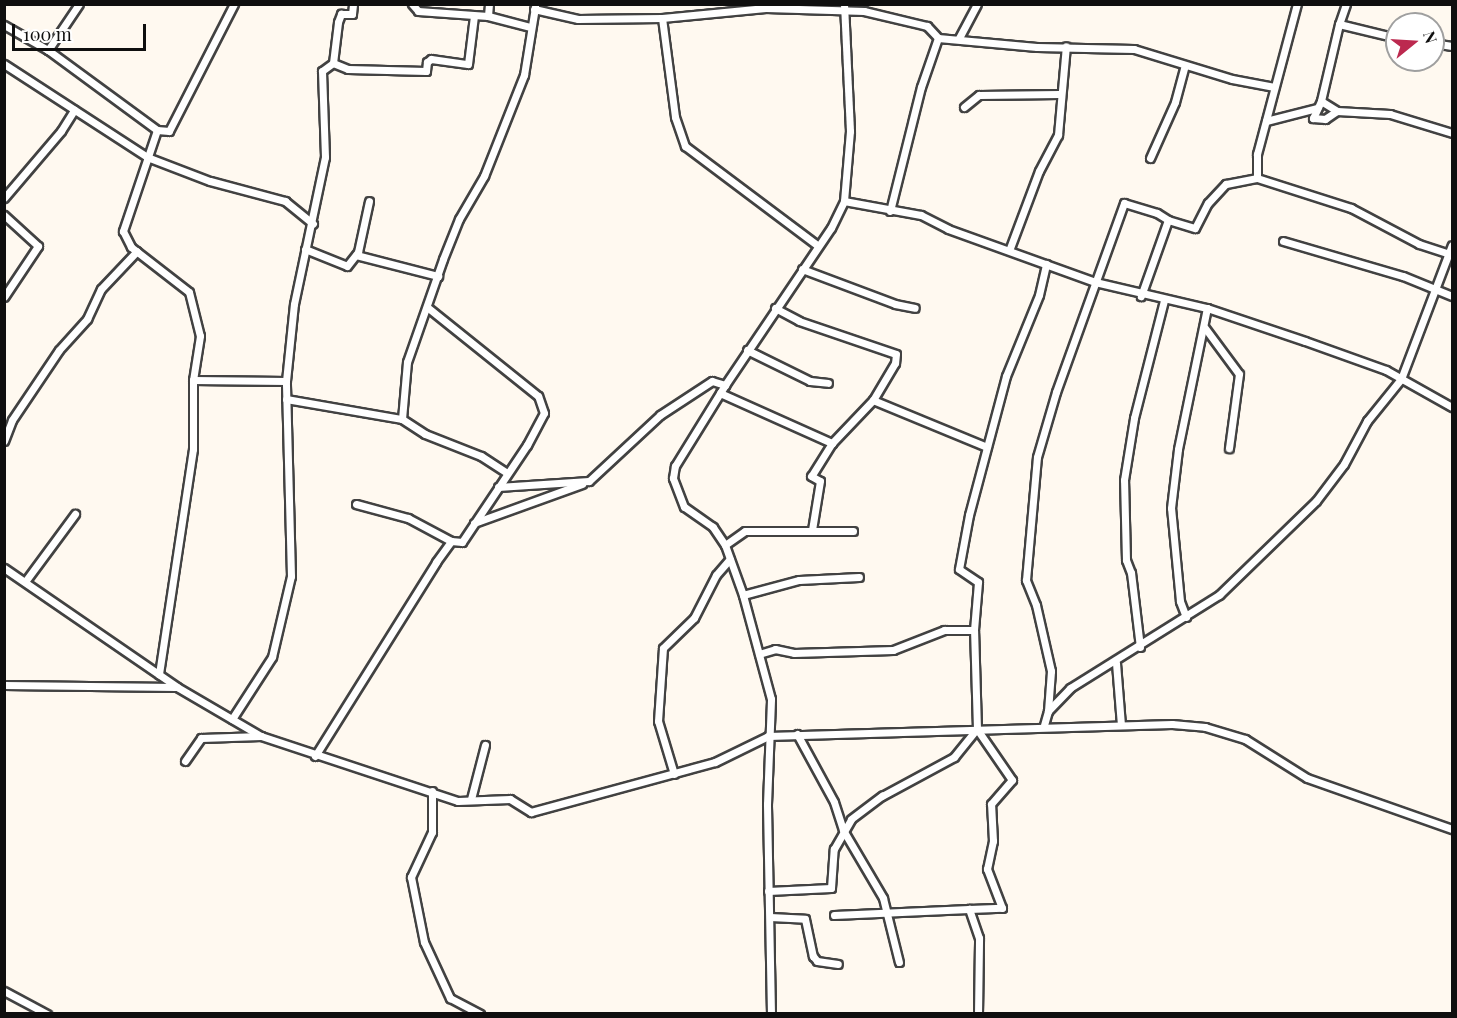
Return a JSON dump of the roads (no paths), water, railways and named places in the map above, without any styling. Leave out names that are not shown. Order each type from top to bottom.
[{"type":"street","points":[[48,50],[79,4]]},
{"type":"street","points":[[4,25],[48,50],[158,130],[169,131],[234,4]]},
{"type":"street","points":[[232,719],[272,657],[291,576],[286,381],[305,249],[313,224],[325,157],[322,71],[333,63],[341,14],[352,14],[353,4]]},
{"type":"street","points":[[412,4],[418,11],[488,16],[530,27]]},
{"type":"street","points":[[488,16],[489,4]]},
{"type":"street","points":[[959,38],[976,4]]},
{"type":"street","points":[[402,419],[407,362],[459,219],[484,176],[524,75],[535,7],[578,19],[662,18],[766,6],[844,7],[913,21],[927,26],[938,38],[959,38],[1037,48],[1066,46],[1134,49],[1277,88],[1297,4]]},
{"type":"street","points":[[1337,111],[1325,119],[1312,118],[1319,104],[1346,4]]},
{"type":"street","points":[[771,1014],[768,736],[771,704],[743,595],[725,544],[713,527],[684,507],[673,478],[675,466],[720,393],[818,246],[844,201],[850,131],[844,7]]},
{"type":"street","points":[[333,63],[348,69],[426,71],[427,62],[431,59],[468,64],[474,16]]},
{"type":"street","points":[[662,18],[675,117],[685,146],[818,246]]},
{"type":"street","points":[[1339,24],[1385,35]]},
{"type":"street","points":[[890,211],[921,87],[938,38]]},
{"type":"street","points":[[1010,248],[1039,171],[1056,141],[1059,94],[1066,69],[1066,46]]},
{"type":"street","points":[[4,64],[147,157],[210,181],[285,201],[313,224]]},
{"type":"street","points":[[1150,158],[1175,102],[1185,64]]},
{"type":"street","points":[[1257,178],[1257,154],[1274,87]]},
{"type":"street","points":[[964,107],[979,95],[1059,94]]},
{"type":"street","points":[[1266,121],[1319,104],[1337,111],[1390,114],[1452,133]]},
{"type":"street","points":[[4,198],[61,131],[74,110]]},
{"type":"street","points":[[158,130],[123,231],[126,241],[192,297],[200,336],[193,380],[193,449],[159,675]]},
{"type":"street","points":[[1044,725],[1048,711],[1049,660],[1026,580],[1037,457],[1095,282],[1124,203],[1195,228],[1208,203],[1226,184],[1257,178],[1351,208],[1419,244],[1447,253]]},
{"type":"street","points":[[305,249],[347,266],[357,255],[369,201]]},
{"type":"street","points":[[844,201],[921,215],[948,229],[1010,248],[1095,282],[1141,296],[1206,308],[1365,362],[1452,407]]},
{"type":"street","points":[[4,214],[38,246],[4,297]]},
{"type":"street","points":[[1141,296],[1168,220]]},
{"type":"street","points":[[1283,241],[1403,276],[1452,296]]},
{"type":"street","points":[[1048,711],[1070,688],[1116,663],[1186,617],[1248,569],[1316,501],[1344,464],[1368,421],[1401,379],[1436,290],[1447,253],[1452,245]]},
{"type":"street","points":[[4,441],[12,420],[59,351],[87,319],[101,289],[137,251]]},
{"type":"street","points":[[357,255],[438,276]]},
{"type":"street","points":[[834,915],[1002,908],[987,873],[993,841],[992,804],[1012,780],[977,729],[974,630],[978,582],[959,569],[1006,376],[1039,295],[1046,264]]},
{"type":"street","points":[[802,269],[895,304],[915,308]]},
{"type":"street","points":[[1140,647],[1131,573],[1126,560],[1124,480],[1134,418],[1164,300]]},
{"type":"street","points":[[356,504],[408,518],[452,541],[462,542],[506,472],[536,430],[544,413],[542,400],[428,308]]},
{"type":"street","points":[[775,308],[799,321],[896,354],[895,363],[873,400],[832,443],[811,476],[820,481],[812,531]]},
{"type":"street","points":[[1186,617],[1180,601],[1171,508],[1190,383],[1204,328],[1206,308]]},
{"type":"street","points":[[1204,328],[1239,374],[1229,448]]},
{"type":"street","points":[[747,350],[810,381],[828,382]]},
{"type":"street","points":[[193,380],[286,381]]},
{"type":"street","points":[[474,523],[589,481],[660,415],[712,381],[725,385]]},
{"type":"street","points":[[720,393],[832,443]]},
{"type":"street","points":[[286,399],[402,419],[425,434],[481,456],[506,472]]},
{"type":"street","points":[[873,400],[987,447]]},
{"type":"street","points":[[498,487],[589,481]]},
{"type":"street","points":[[27,579],[75,514]]},
{"type":"street","points":[[725,544],[745,531],[853,531]]},
{"type":"street","points":[[315,756],[452,541]]},
{"type":"street","points":[[674,774],[658,721],[663,648],[694,618],[716,575],[730,560]]},
{"type":"street","points":[[4,568],[27,579],[177,687],[261,736],[315,756],[458,801],[510,799],[531,812],[715,762],[768,736],[923,734],[1044,725],[1205,727],[1245,739],[1307,778],[1452,829]]},
{"type":"street","points":[[743,595],[799,580],[860,577]]},
{"type":"street","points":[[759,654],[775,649],[794,653],[893,650],[944,630],[974,630]]},
{"type":"street","points":[[1116,663],[1121,725]]},
{"type":"street","points":[[4,685],[177,687]]},
{"type":"street","points":[[768,891],[831,888],[834,849],[851,819],[882,796],[954,757],[977,729]]},
{"type":"street","points":[[797,734],[834,802],[843,830],[884,898],[899,962]]},
{"type":"street","points":[[185,761],[201,738],[261,736]]},
{"type":"street","points":[[471,799],[485,745]]},
{"type":"street","points":[[432,791],[432,832],[411,877],[424,942],[450,998],[480,1014]]},
{"type":"street","points":[[969,909],[979,938],[978,1014]]},
{"type":"street","points":[[770,917],[805,919],[813,956],[817,961],[838,964]]},
{"type":"street","points":[[4,991],[47,1014]]}]
